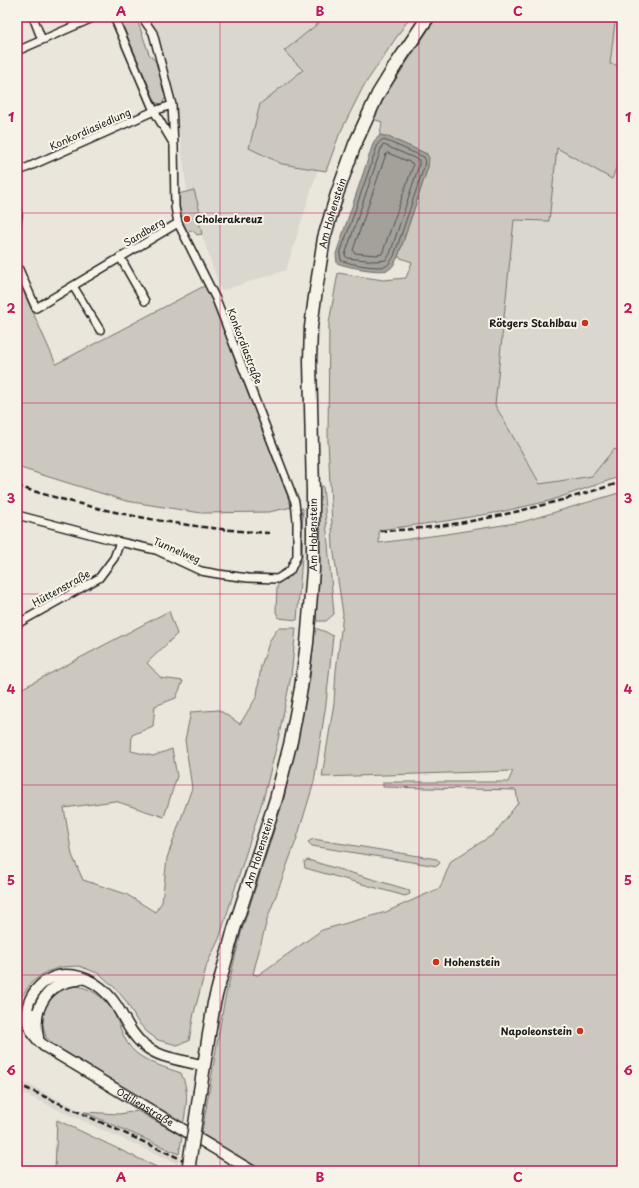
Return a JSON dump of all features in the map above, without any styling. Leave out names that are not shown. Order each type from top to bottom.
[{"type":"main road","name":"Am Hohenstein","points":[[188,1171],[214,1003],[234,929],[276,799],[291,741],[301,688],[307,643],[313,570],[311,341],[314,297],[324,238],[355,144],[378,94],[397,62],[428,17]]},
{"type":"main road","points":[[27,1015],[28,1006],[33,994],[38,987],[46,981],[58,976],[67,975],[86,979],[102,988],[110,997],[135,1037],[146,1047],[158,1054],[204,1066]]},
{"type":"main road","name":"Odilienstraße","points":[[27,1015],[28,1024],[39,1042],[252,1171]]},
{"type":"street","points":[[33,17],[42,40]]},
{"type":"street","points":[[17,51],[95,17]]},
{"type":"street","name":"Konkordiastraße","points":[[114,17],[154,111],[174,145]]},
{"type":"street","name":"Konkordiastraße","points":[[142,17],[153,33],[172,105],[175,207],[178,223],[216,299],[295,502],[297,521],[297,556]]},
{"type":"street","name":"Konkordiasiedlung","points":[[17,172],[154,111],[172,105]]},
{"type":"street","points":[[17,212],[17,222]]},
{"type":"street","name":"Sandberg","points":[[17,265],[36,308],[178,223]]},
{"type":"street","name":"Sandberg","points":[[120,257],[144,301]]},
{"type":"street","points":[[73,286],[100,330]]},
{"type":"street","name":"Tunnelweg","points":[[17,515],[156,550],[201,571],[218,574],[248,578],[277,578],[290,571],[297,556]]},
{"type":"street","name":"Hüttenstraße","points":[[17,624],[99,578],[114,558],[120,542]]},
{"type":"shaded area","points":[[119,17],[135,17],[138,22],[149,54],[159,65],[166,97],[162,104],[156,103]]},
{"type":"shaded area","points":[[148,17],[326,17],[284,51],[303,70],[260,104],[249,148],[282,164],[318,169],[286,270],[221,291],[187,192],[176,105],[156,30]]},
{"type":"shaded area","points":[[326,17],[410,17],[363,87],[339,135],[326,171],[282,164],[249,148],[260,104],[303,70],[284,51]]},
{"type":"shaded area","points":[[438,17],[622,17],[622,23],[615,22],[610,64],[622,66],[622,152],[612,179],[557,148],[549,221],[514,220],[495,405],[540,484],[592,476],[613,450],[622,448],[622,476],[549,501],[500,512],[379,530],[379,543],[446,534],[522,522],[622,492],[622,1170],[620,1171],[257,1171],[201,1138],[224,1003],[241,933],[283,802],[310,678],[315,628],[333,636],[326,704],[314,782],[297,838],[267,920],[253,974],[258,975],[322,930],[386,912],[440,888],[451,861],[494,834],[518,803],[516,790],[383,787],[383,782],[508,782],[513,771],[322,777],[334,703],[336,671],[343,614],[333,547],[328,441],[329,323],[338,273],[383,280],[406,278],[412,262],[398,257],[428,167],[427,154],[380,135],[382,122],[373,119],[386,94]]},
{"type":"shaded area","points":[[615,22],[622,23],[622,66],[610,64]]},
{"type":"shaded area","points":[[557,147],[612,178],[622,152],[622,448],[612,450],[592,476],[540,484],[495,405],[514,220],[549,221]]},
{"type":"shaded area","points":[[194,190],[201,216],[198,217],[202,234],[197,235],[192,230],[187,232],[183,222],[178,194]]},
{"type":"shaded area","points":[[17,277],[56,364],[206,285],[292,507],[269,512],[201,513],[126,501],[17,467]]},
{"type":"shaded area","points":[[318,486],[323,486],[334,614],[326,621],[316,621],[319,528]]},
{"type":"shaded area","points":[[303,508],[302,557],[297,620],[279,618],[276,612],[277,587],[280,581],[293,572],[300,556],[302,514],[300,509]]},
{"type":"shaded area","points":[[169,611],[177,634],[147,663],[161,678],[183,681],[176,698],[155,706],[153,726],[132,735],[131,751],[153,756],[172,749],[177,776],[164,817],[115,801],[64,808],[72,855],[83,880],[126,894],[155,912],[162,902],[167,858],[192,788],[185,740],[191,712],[219,710],[240,724],[257,696],[261,666],[270,640],[278,628],[296,628],[291,676],[278,740],[264,796],[219,939],[207,964],[194,1013],[189,1041],[177,1045],[158,1040],[147,1032],[137,1021],[126,1001],[116,989],[100,974],[79,966],[61,967],[46,972],[32,982],[17,1003],[17,691]]},
{"type":"shaded area","points":[[313,839],[437,859],[440,863],[437,866],[312,846],[308,842]]},
{"type":"shaded area","points":[[308,860],[409,890],[410,894],[405,896],[305,868],[304,862]]},
{"type":"shaded area","points":[[72,985],[90,990],[104,1000],[112,1010],[131,1048],[136,1053],[152,1062],[181,1073],[186,1087],[186,1106],[183,1127],[56,1048],[46,1037],[42,1022],[45,1003],[59,989]]},
{"type":"shaded area","points":[[17,1079],[84,1112],[179,1154],[178,1164],[17,1091]]},
{"type":"shaded area","points":[[138,1111],[182,1136],[179,1154],[84,1112],[119,1114]]},
{"type":"shaded area","points":[[57,1120],[165,1171],[55,1171]]},
{"type":"water","points":[[380,135],[427,154],[429,158],[428,167],[398,257],[391,268],[384,271],[341,265],[337,263],[336,254],[374,141]]},
{"type":"railway","points":[[380,531],[442,526],[502,515],[563,500],[622,482]]},
{"type":"railway","points":[[17,486],[79,504],[173,523],[237,531],[269,533]]},
{"type":"railway","points":[[17,1084],[207,1171]]},
{"type":"place","name":"Cholerakreuz","points":[[187,219]]},
{"type":"place","name":"Rötgers Stahlbau","points":[[585,323]]},
{"type":"place","name":"Hohenstein","points":[[436,962]]},
{"type":"place","name":"Napoleonstein","points":[[580,1031]]}]
